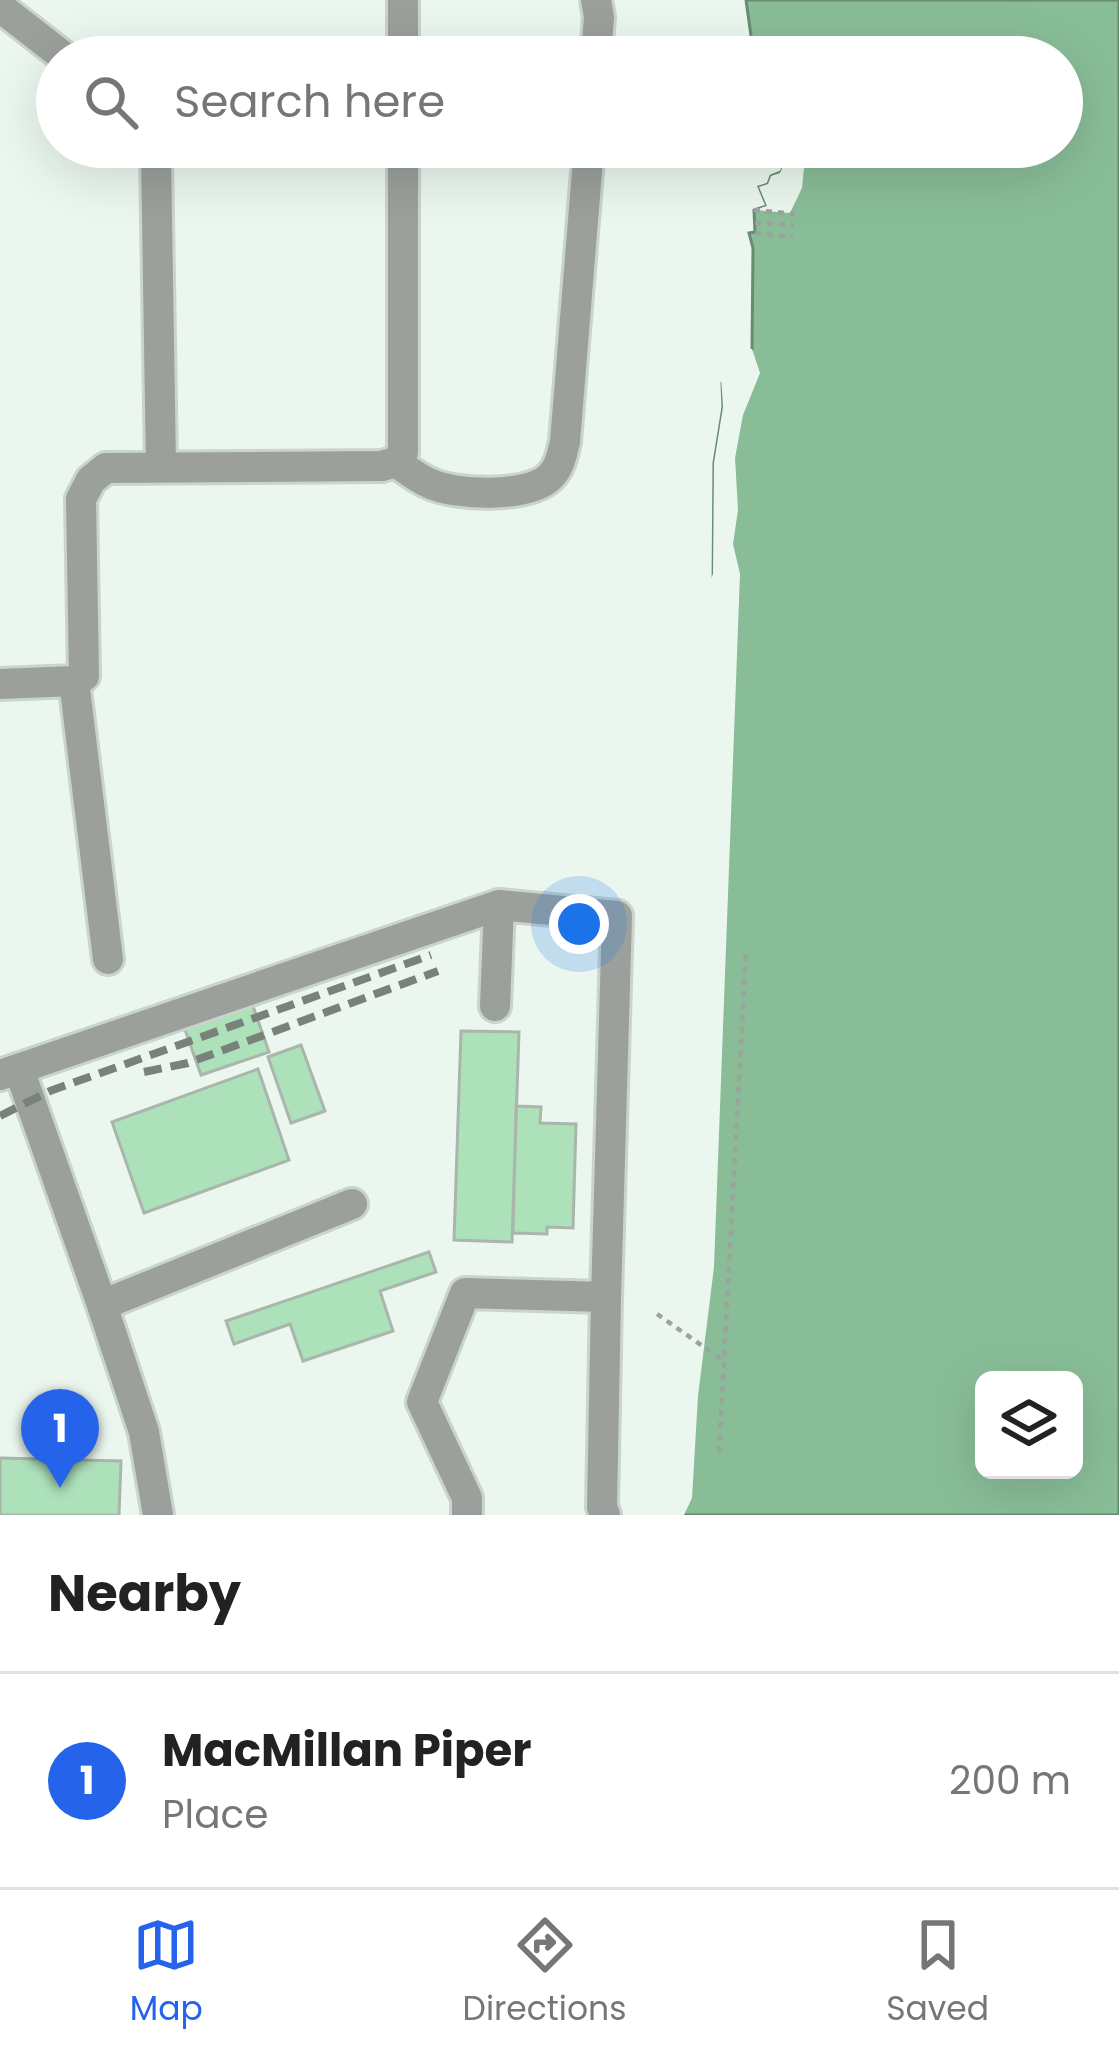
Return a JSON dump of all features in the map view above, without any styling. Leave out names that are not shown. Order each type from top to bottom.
[{"type":"lane","points":[[403,0],[403,36]]},
{"type":"lane","points":[[596,0],[598,36]]},
{"type":"lane","points":[[0,7],[37,36]]},
{"type":"lane","points":[[156,168],[160,467]]},
{"type":"lane","points":[[0,684],[74,681],[84,676],[81,499],[91,480],[106,468],[382,466],[396,462],[403,452],[403,168]]},
{"type":"lane","points":[[396,462],[429,484],[459,494],[528,489],[547,481],[558,466],[565,442],[587,168]]},
{"type":"lane","points":[[74,681],[108,959]]},
{"type":"lane","points":[[495,1006],[500,905]]},
{"type":"lane","points":[[158,1515],[144,1432],[102,1305],[10,1072],[500,905],[616,916],[605,1515]]},
{"type":"lane","points":[[102,1305],[352,1204]]},
{"type":"lane","points":[[467,1515],[467,1498],[422,1402],[465,1293],[606,1297]]},
{"type":"path","points":[[754,210],[795,214]]},
{"type":"path","points":[[755,223],[794,225]]},
{"type":"path","points":[[755,233],[793,237]]},
{"type":"path","points":[[718,1452],[746,952]]},
{"type":"path","points":[[657,1314],[723,1360]]},
{"type":"shaded area","points":[[746,0],[1119,0],[1119,1515],[681,1515],[714,463],[722,383],[752,349],[753,248],[749,233],[755,232],[754,210],[767,206],[759,187],[768,184],[783,168],[1083,168],[1083,36],[751,36]]},
{"type":"pier","points":[[782,168],[804,168],[802,188],[790,213],[754,210],[767,206],[759,187]]},
{"type":"pier","points":[[744,349],[752,349],[760,373],[743,415],[735,458],[738,510],[733,544],[740,574],[714,1267],[698,1396],[692,1498],[684,1515],[679,1515],[666,1495],[660,1494],[707,587],[713,574],[721,377]]},
{"type":"building","points":[[252,1003],[269,1052],[201,1075],[184,1027]]},
{"type":"building","points":[[461,1031],[519,1032],[512,1242],[454,1240]]},
{"type":"building","points":[[301,1045],[325,1111],[291,1123],[268,1057]]},
{"type":"building","points":[[258,1069],[289,1160],[144,1213],[112,1122]]},
{"type":"building","points":[[516,1106],[541,1107],[540,1123],[576,1124],[573,1228],[547,1227],[547,1234],[513,1233]]},
{"type":"building","points":[[429,1252],[436,1272],[380,1291],[393,1331],[303,1361],[290,1324],[234,1344],[226,1321]]},
{"type":"building","points":[[0,1458],[121,1461],[119,1515],[0,1515]]},
{"type":"railway","points":[[0,1116],[50,1091],[431,955]]},
{"type":"railway","points":[[144,1072],[188,1063],[438,971]]},
{"type":"place","name":"MacMillan Piper","points":[[60,1488]]}]
